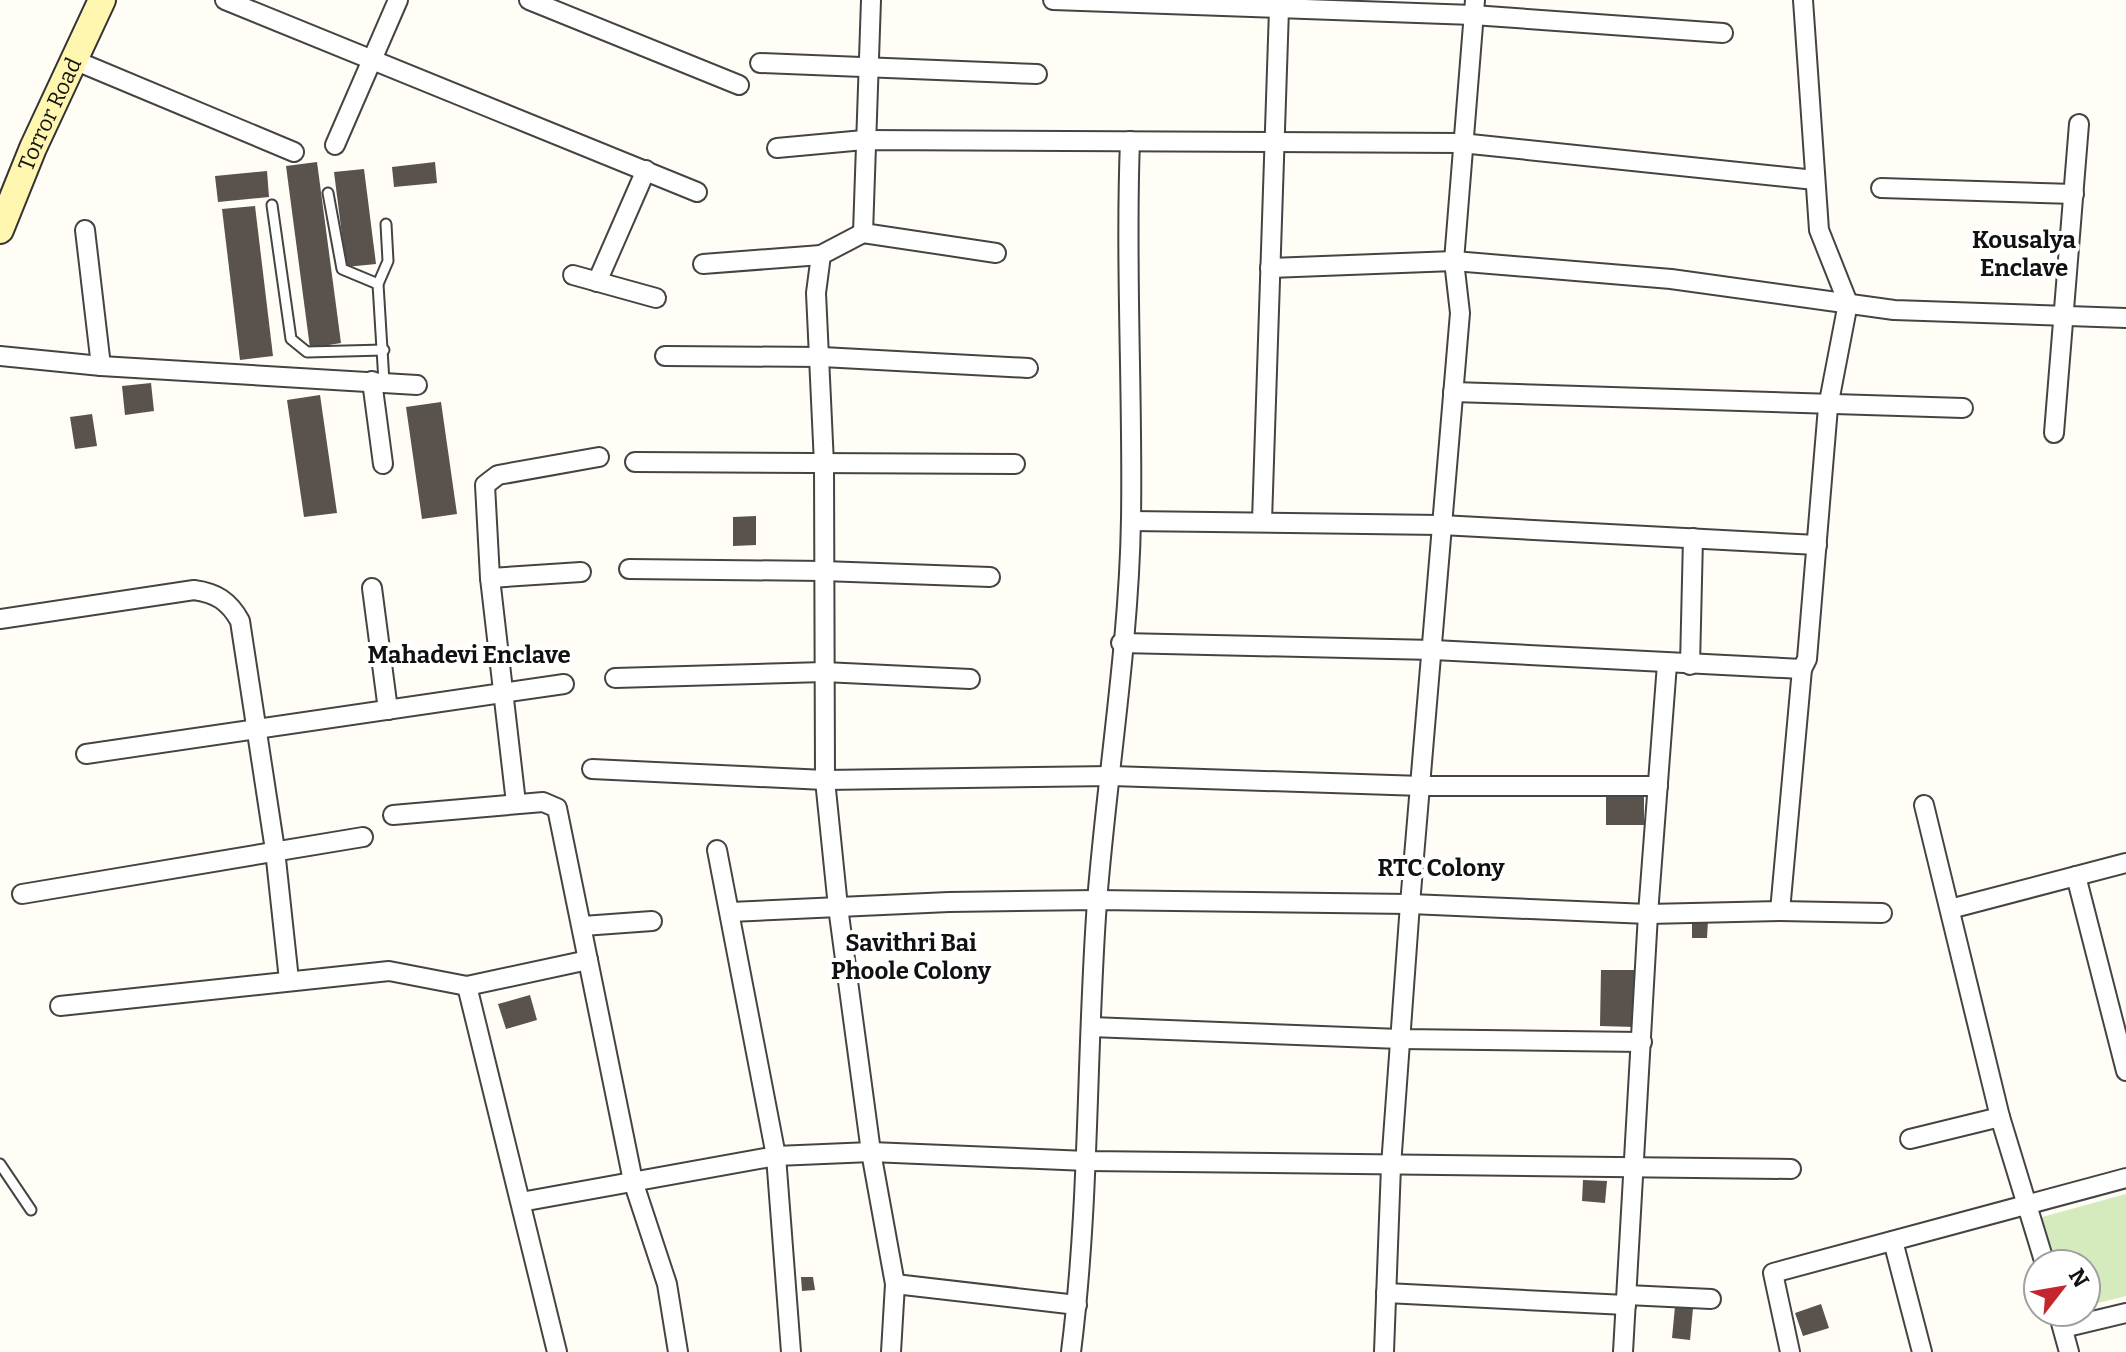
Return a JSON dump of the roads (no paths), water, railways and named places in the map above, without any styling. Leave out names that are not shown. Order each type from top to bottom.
[{"type":"street","name":"Torror Road","points":[[2,219],[102,0]]},
{"type":"street","points":[[225,0],[372,63],[697,192]]},
{"type":"street","points":[[335,145],[398,0]]},
{"type":"street","points":[[529,0],[739,85]]},
{"type":"street","points":[[863,233],[871,0]]},
{"type":"street","points":[[1053,0],[1279,9],[1474,8],[1723,33]]},
{"type":"street","points":[[1780,911],[1802,669],[1807,659],[1828,407],[1848,303],[1819,230],[1803,0]]},
{"type":"street","points":[[1384,1352],[1391,1166],[1400,1039],[1460,313],[1454,261],[1474,8]]},
{"type":"street","points":[[1262,521],[1279,9]]},
{"type":"street","points":[[74,60],[294,152]]},
{"type":"street","points":[[760,63],[1037,74]]},
{"type":"street","points":[[2054,433],[2079,124]]},
{"type":"street","points":[[777,148],[864,140],[1461,143],[1815,180]]},
{"type":"street","points":[[1071,1352],[1087,1161],[1097,900],[1112,776],[1131,521],[1126,242],[1130,141]]},
{"type":"street","points":[[597,282],[646,170]]},
{"type":"street","points":[[1881,188],[2074,194]]},
{"type":"street","points":[[85,230],[101,366]]},
{"type":"street","points":[[703,264],[821,255],[863,233],[996,253]]},
{"type":"street","points":[[821,255],[816,293],[822,357],[824,464],[825,780],[838,907],[871,1152],[895,1284],[891,1352]]},
{"type":"street","points":[[1270,268],[1454,261],[1671,279],[1894,310],[2126,318]]},
{"type":"street","points":[[573,275],[656,298]]},
{"type":"street","points":[[0,356],[101,366],[417,385]]},
{"type":"street","points":[[665,356],[822,357],[1028,368]]},
{"type":"street","points":[[378,382],[383,464]]},
{"type":"street","points":[[1453,392],[1828,407],[1963,408]]},
{"type":"street","points":[[516,803],[501,691],[484,494],[490,478],[599,457]]},
{"type":"street","points":[[635,462],[1015,464]]},
{"type":"street","points":[[1131,521],[1441,525],[1817,545]]},
{"type":"street","points":[[1690,665],[1693,538]]},
{"type":"street","points":[[629,569],[990,577]]},
{"type":"street","points":[[490,578],[581,572]]},
{"type":"street","points":[[372,588],[388,710]]},
{"type":"street","points":[[0,619],[194,590],[221,597],[233,607],[240,621],[275,850],[289,980]]},
{"type":"street","points":[[1121,643],[1434,650],[1802,669]]},
{"type":"street","points":[[1623,1352],[1648,914],[1667,664]]},
{"type":"street","points":[[615,678],[824,672],[970,679]]},
{"type":"street","points":[[86,754],[564,684]]},
{"type":"street","points":[[592,769],[825,780],[1112,776],[1422,786],[1658,786]]},
{"type":"street","points":[[393,815],[516,803],[543,802],[557,808],[633,1181],[667,1284],[678,1352]]},
{"type":"street","points":[[1924,805],[2000,1117],[2041,1248]]},
{"type":"street","points":[[22,894],[363,837]]},
{"type":"street","points":[[717,850],[776,1156],[791,1352]]},
{"type":"street","points":[[1950,909],[2126,863]]},
{"type":"street","points":[[2076,876],[2122,1034],[2126,1071]]},
{"type":"street","points":[[730,912],[1097,900],[1410,904],[1648,914],[1780,911],[1882,913]]},
{"type":"street","points":[[583,926],[652,921]]},
{"type":"street","points":[[60,1006],[389,971],[467,986],[588,960]]},
{"type":"street","points":[[467,986],[557,1352]]},
{"type":"street","points":[[1091,1027],[1400,1039],[1642,1042]]},
{"type":"street","points":[[1910,1139],[2000,1117]]},
{"type":"street","points":[[521,1202],[776,1156],[871,1152],[1087,1161],[1791,1169]]},
{"type":"street","points":[[1790,1352],[1773,1273],[2126,1178]]},
{"type":"street","points":[[1893,1241],[1922,1352]]},
{"type":"street","points":[[895,1284],[1077,1305]]},
{"type":"street","points":[[1386,1293],[1627,1300],[1711,1299]]},
{"type":"street","points":[[2102,1316],[2126,1313]]},
{"type":"street","points":[[2062,1328],[2069,1352]]},
{"type":"lane","points":[[328,193],[342,269],[378,284]]},
{"type":"lane","points":[[272,205],[291,339],[307,352],[384,350]]},
{"type":"lane","points":[[378,382],[384,350],[378,284],[388,261],[386,224]]},
{"type":"lane","points":[[0,1164],[31,1210]]},
{"type":"district","name":"Kousalya Enclave","points":[[2024,254]]},
{"type":"district","name":"Mahadevi Enclave","points":[[469,655]]},
{"type":"district","name":"RTC Colony","points":[[1441,868]]},
{"type":"district","name":"Savithri Bai Phoole Colony","points":[[911,957]]}]
